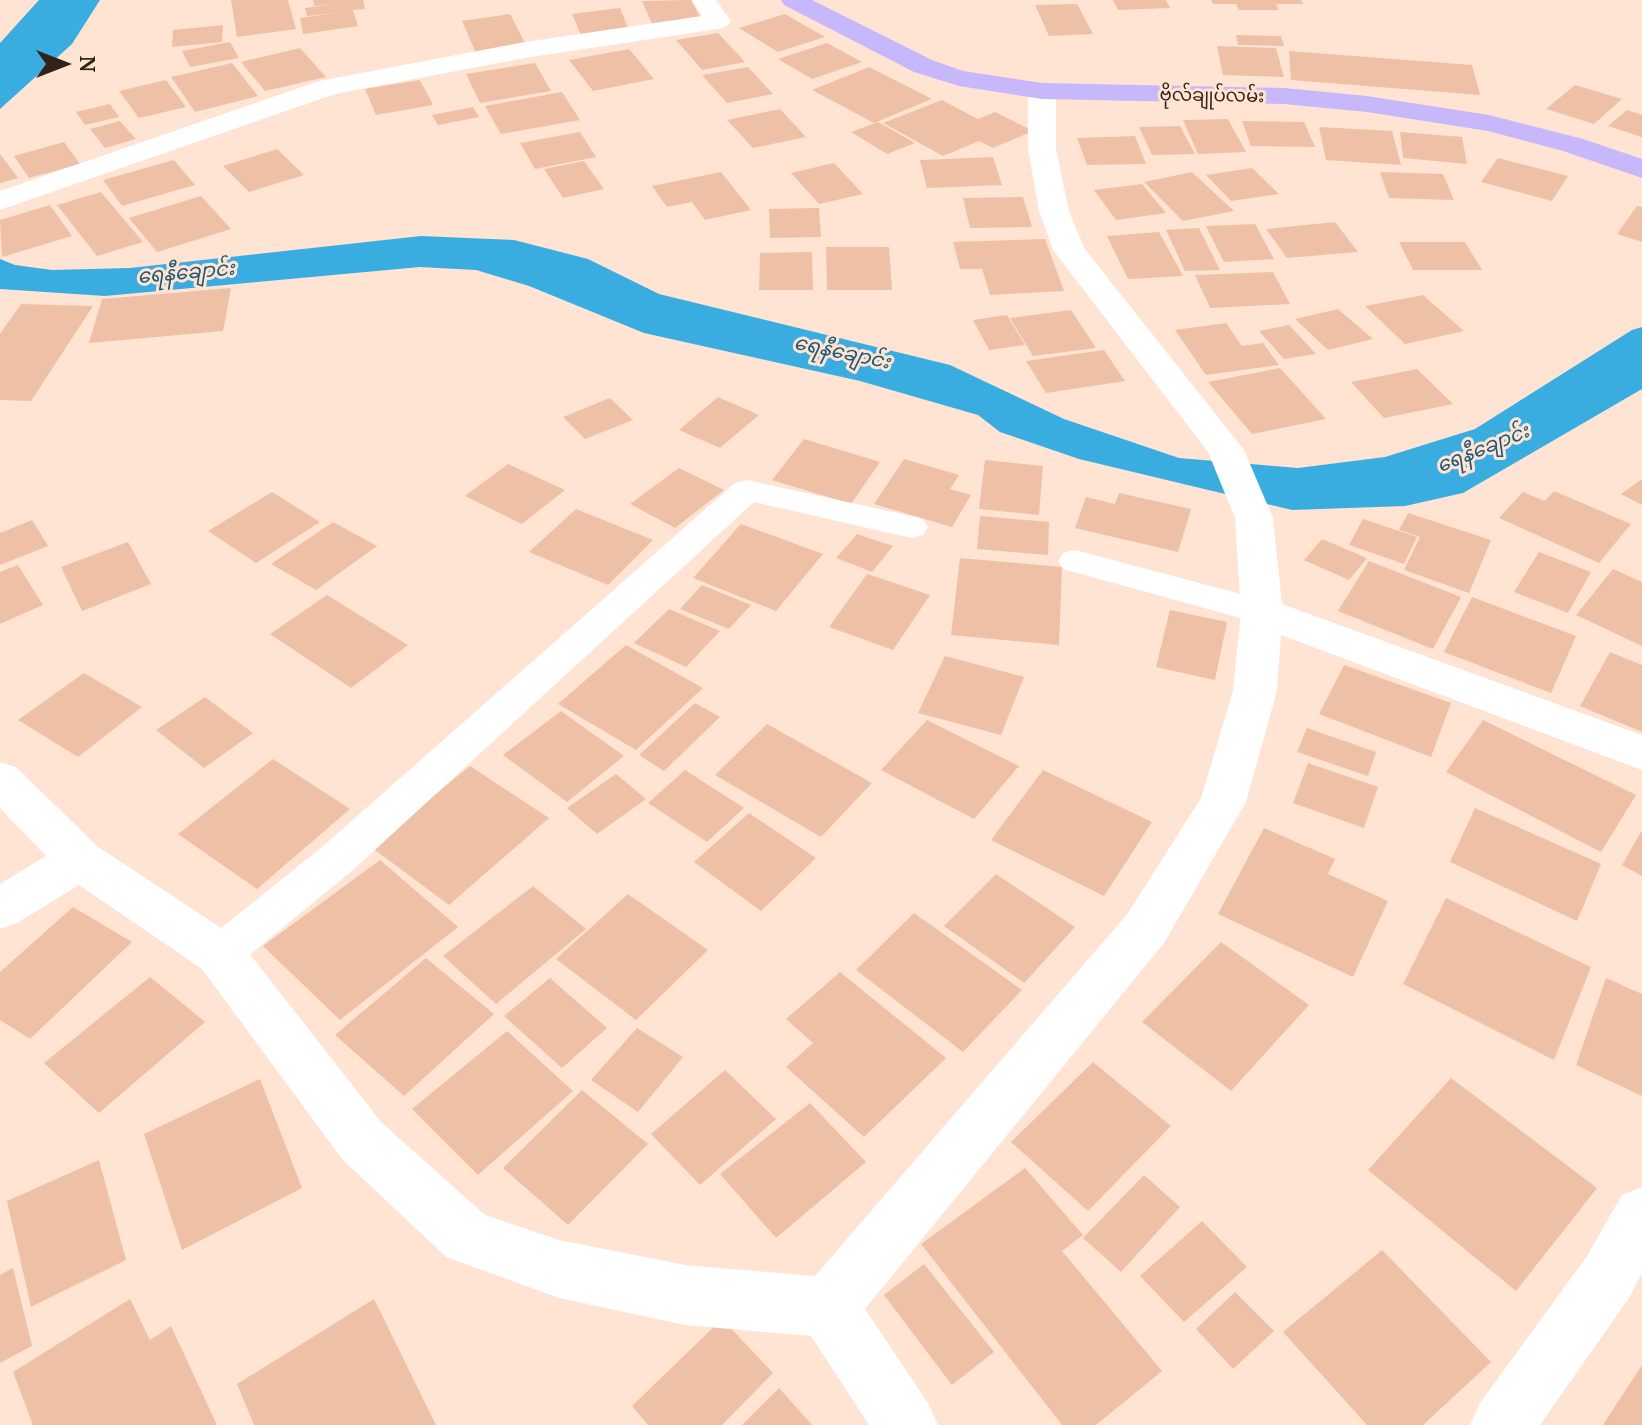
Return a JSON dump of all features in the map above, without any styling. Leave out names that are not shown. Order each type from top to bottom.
[{"type":"main road","name":"ဗိုလ်‌ချုပ်‌လမ်း","points":[[793,0],[923,66],[959,78],[1042,91],[1284,96],[1367,104],[1489,123],[1573,145],[1642,169]]},
{"type":"street","points":[[0,201],[329,87],[525,50],[718,21],[704,0]]},
{"type":"street","points":[[828,1307],[1146,928],[1223,802],[1255,691],[1262,612],[1254,518],[1226,450],[1069,250],[1054,211],[1042,149],[1042,91]]},
{"type":"street","points":[[1262,612],[1642,753]]},
{"type":"street","points":[[0,779],[80,860],[220,954],[362,1141],[467,1237],[559,1269],[685,1295],[828,1307]]},
{"type":"street","points":[[0,909],[80,860]]},
{"type":"street","points":[[1502,1425],[1608,1277],[1642,1215]]},
{"type":"street","points":[[828,1307],[906,1425]]},
{"type":"lane","points":[[220,954],[338,858],[747,490],[911,527]]},
{"type":"lane","points":[[1075,561],[1262,612]]},
{"type":"water","points":[[39,0],[100,0],[72,44],[0,109],[0,43]]},
{"type":"water","name":"ရေနီချောင်း","points":[[421,236],[514,240],[588,259],[659,294],[950,365],[1064,419],[1179,458],[1298,468],[1385,457],[1475,429],[1632,330],[1642,327],[1642,389],[1463,493],[1405,506],[1292,510],[1079,459],[1000,432],[978,415],[860,381],[644,333],[529,286],[476,270],[420,267],[105,296],[0,289],[0,259],[15,265],[52,270],[130,268]]},
{"type":"building","points":[[231,0],[288,0],[296,29],[237,37]]},
{"type":"building","points":[[313,0],[363,0],[365,9],[353,10],[358,26],[303,34],[300,18],[334,13],[307,16],[305,8],[335,4],[314,6]]},
{"type":"building","points":[[691,0],[702,21],[653,26],[642,1]]},
{"type":"building","points":[[1113,0],[1166,0],[1170,8],[1118,10]]},
{"type":"building","points":[[1211,0],[1301,0],[1303,4],[1276,4],[1279,10],[1239,10],[1236,4],[1213,4]]},
{"type":"building","points":[[1077,4],[1093,34],[1049,36],[1035,5]]},
{"type":"building","points":[[620,8],[629,30],[581,35],[572,14]]},
{"type":"building","points":[[510,14],[526,45],[476,53],[462,21]]},
{"type":"building","points":[[785,14],[825,37],[778,52],[739,28]]},
{"type":"building","points":[[223,25],[222,42],[172,47],[173,30]]},
{"type":"building","points":[[718,33],[745,62],[702,70],[676,40]]},
{"type":"building","points":[[1236,35],[1281,36],[1284,46],[1238,45]]},
{"type":"building","points":[[230,42],[239,58],[190,67],[182,51]]},
{"type":"building","points":[[827,43],[862,62],[812,79],[778,59]]},
{"type":"building","points":[[1217,46],[1276,48],[1284,77],[1223,75]]},
{"type":"building","points":[[300,48],[326,77],[265,91],[241,62]]},
{"type":"building","points":[[629,49],[654,79],[593,91],[569,60]]},
{"type":"building","points":[[1289,51],[1472,65],[1480,95],[1291,80]]},
{"type":"building","points":[[232,63],[258,96],[195,112],[171,77]]},
{"type":"building","points":[[535,63],[551,91],[480,103],[466,74]]},
{"type":"building","points":[[748,67],[773,94],[727,103],[702,75]]},
{"type":"building","points":[[869,67],[932,99],[874,123],[812,90]]},
{"type":"building","points":[[166,80],[186,107],[139,118],[119,91]]},
{"type":"building","points":[[420,80],[433,105],[376,115],[365,89]]},
{"type":"building","points":[[1575,85],[1622,99],[1594,124],[1546,109]]},
{"type":"building","points":[[562,92],[580,120],[501,134],[485,106]]},
{"type":"building","points":[[942,100],[978,119],[995,112],[1033,131],[993,148],[979,141],[943,156],[883,123]]},
{"type":"building","points":[[110,104],[119,117],[85,125],[76,112]]},
{"type":"building","points":[[473,107],[479,117],[438,125],[432,115]]},
{"type":"building","points":[[780,109],[806,137],[753,148],[727,120]]},
{"type":"building","points":[[1627,110],[1642,115],[1642,137],[1608,126]]},
{"type":"building","points":[[1228,119],[1246,152],[1198,154],[1183,120]]},
{"type":"building","points":[[120,121],[136,139],[105,148],[90,129]]},
{"type":"building","points":[[1242,121],[1304,122],[1315,147],[1251,146]]},
{"type":"building","points":[[878,122],[915,143],[887,154],[851,132]]},
{"type":"building","points":[[1180,126],[1195,154],[1152,155],[1139,127]]},
{"type":"building","points":[[1319,127],[1392,131],[1401,165],[1326,160]]},
{"type":"building","points":[[580,132],[596,157],[535,169],[520,143]]},
{"type":"building","points":[[1400,132],[1462,137],[1467,164],[1403,158]]},
{"type":"building","points":[[1135,136],[1146,164],[1087,165],[1077,138]]},
{"type":"building","points":[[64,142],[80,164],[29,178],[14,156]]},
{"type":"building","points":[[277,149],[304,175],[249,192],[223,166]]},
{"type":"building","points":[[0,154],[18,178],[0,183]]},
{"type":"building","points":[[993,157],[1002,185],[927,188],[920,160]]},
{"type":"building","points":[[1498,158],[1568,176],[1552,201],[1481,182]]},
{"type":"building","points":[[174,160],[195,185],[122,206],[103,180]]},
{"type":"building","points":[[584,161],[604,189],[563,198],[544,169]]},
{"type":"building","points":[[834,163],[863,194],[819,204],[791,173]]},
{"type":"building","points":[[1252,168],[1279,194],[1231,201],[1206,175]]},
{"type":"building","points":[[721,172],[751,210],[705,220],[692,202],[667,207],[652,186]]},
{"type":"building","points":[[1192,172],[1234,211],[1183,221],[1144,182]]},
{"type":"building","points":[[1380,172],[1443,174],[1454,200],[1389,198]]},
{"type":"building","points":[[1142,184],[1166,213],[1116,220],[1094,190]]},
{"type":"building","points":[[101,192],[143,242],[97,256],[57,205]]},
{"type":"building","points":[[201,196],[231,229],[157,252],[129,218]]},
{"type":"building","points":[[1023,197],[1032,227],[970,228],[963,198]]},
{"type":"building","points":[[50,205],[72,236],[2,257],[0,220]]},
{"type":"building","points":[[1637,206],[1642,207],[1642,242],[1617,234]]},
{"type":"building","points":[[819,208],[821,237],[770,238],[769,209]]},
{"type":"building","points":[[1335,222],[1358,252],[1287,258],[1266,229]]},
{"type":"building","points":[[1255,224],[1274,259],[1224,262],[1206,226]]},
{"type":"building","points":[[1199,228],[1220,270],[1185,271],[1166,230]]},
{"type":"building","points":[[1159,232],[1183,276],[1128,279],[1107,236]]},
{"type":"building","points":[[1045,239],[1064,291],[990,295],[982,269],[960,269],[953,242]]},
{"type":"building","points":[[1399,242],[1465,242],[1482,270],[1413,270]]},
{"type":"building","points":[[826,247],[889,247],[892,290],[827,290]]},
{"type":"building","points":[[812,252],[813,290],[759,290],[760,253]]},
{"type":"building","points":[[1273,272],[1290,304],[1210,308],[1195,275]]},
{"type":"building","points":[[231,288],[223,331],[89,343],[102,299]]},
{"type":"building","points":[[1423,295],[1464,331],[1405,344],[1365,306]]},
{"type":"building","points":[[21,304],[93,306],[31,401],[0,400],[0,334]]},
{"type":"building","points":[[1338,309],[1373,339],[1328,350],[1295,319]]},
{"type":"building","points":[[1071,310],[1096,348],[1033,356],[1010,318]]},
{"type":"building","points":[[1007,315],[1025,345],[989,350],[973,320]]},
{"type":"building","points":[[1226,323],[1242,346],[1263,343],[1279,365],[1206,375],[1175,330]]},
{"type":"building","points":[[1289,325],[1316,354],[1284,359],[1259,331]]},
{"type":"building","points":[[1104,350],[1125,381],[1046,393],[1026,361]]},
{"type":"building","points":[[1280,368],[1326,419],[1252,434],[1208,382]]},
{"type":"building","points":[[1417,369],[1453,404],[1384,418],[1351,382]]},
{"type":"building","points":[[718,397],[759,415],[720,448],[679,430]]},
{"type":"building","points":[[610,398],[633,420],[585,439],[563,417]]},
{"type":"building","points":[[804,439],[880,462],[851,504],[772,480]]},
{"type":"building","points":[[904,459],[959,475],[950,489],[971,495],[952,527],[874,504]]},
{"type":"building","points":[[985,460],[1043,466],[1039,515],[979,509]]},
{"type":"building","points":[[508,464],[565,490],[522,524],[465,496]]},
{"type":"building","points":[[679,468],[724,490],[675,528],[630,504]]},
{"type":"building","points":[[1642,479],[1642,505],[1621,494]]},
{"type":"building","points":[[1554,491],[1631,524],[1599,563],[1499,518],[1523,492],[1545,501]]},
{"type":"building","points":[[272,492],[320,522],[256,563],[208,531]]},
{"type":"building","points":[[1119,493],[1191,509],[1178,552],[1075,528],[1086,497],[1115,504]]},
{"type":"building","points":[[576,509],[653,540],[608,585],[529,552]]},
{"type":"building","points":[[1408,513],[1491,540],[1469,593],[1404,570],[1420,537],[1399,530]]},
{"type":"building","points":[[980,516],[1049,522],[1048,555],[977,549]]},
{"type":"building","points":[[1363,519],[1417,537],[1404,564],[1349,545]]},
{"type":"building","points":[[32,520],[48,546],[0,565],[0,533]]},
{"type":"building","points":[[333,522],[377,546],[316,590],[271,564]]},
{"type":"building","points":[[741,524],[823,554],[776,611],[693,578]]},
{"type":"building","points":[[857,534],[893,546],[872,572],[836,558]]},
{"type":"building","points":[[1322,539],[1367,558],[1349,580],[1304,560]]},
{"type":"building","points":[[128,542],[151,584],[82,611],[61,567]]},
{"type":"building","points":[[1539,552],[1591,572],[1568,613],[1514,592]]},
{"type":"building","points":[[960,558],[1062,567],[1059,645],[951,635]]},
{"type":"building","points":[[1369,561],[1461,597],[1433,649],[1338,611]]},
{"type":"building","points":[[18,565],[43,605],[0,624],[0,572]]},
{"type":"building","points":[[1613,569],[1642,582],[1642,646],[1576,615]]},
{"type":"building","points":[[867,574],[930,595],[893,650],[829,627]]},
{"type":"building","points":[[702,585],[751,605],[729,629],[680,609]]},
{"type":"building","points":[[327,595],[408,645],[351,688],[270,634]]},
{"type":"building","points":[[1472,597],[1576,636],[1551,693],[1444,652]]},
{"type":"building","points":[[669,609],[720,631],[686,667],[634,643]]},
{"type":"building","points":[[1170,610],[1227,622],[1215,680],[1156,667]]},
{"type":"building","points":[[626,645],[703,688],[636,750],[558,704]]},
{"type":"building","points":[[1610,652],[1642,665],[1642,732],[1580,706]]},
{"type":"building","points":[[945,656],[1024,677],[1001,735],[918,713]]},
{"type":"building","points":[[1344,665],[1451,703],[1431,757],[1319,714]]},
{"type":"building","points":[[84,673],[142,707],[78,757],[18,720]]},
{"type":"building","points":[[205,697],[253,733],[204,768],[156,730]]},
{"type":"building","points":[[695,703],[720,717],[664,771],[639,755]]},
{"type":"building","points":[[561,711],[624,756],[567,802],[503,755]]},
{"type":"building","points":[[927,720],[1019,766],[974,819],[881,770]]},
{"type":"building","points":[[1483,720],[1636,795],[1601,852],[1446,772]]},
{"type":"building","points":[[767,724],[872,783],[821,837],[715,775]]},
{"type":"building","points":[[1307,728],[1376,752],[1368,776],[1297,752]]},
{"type":"building","points":[[273,759],[350,809],[257,889],[178,834]]},
{"type":"building","points":[[1308,763],[1378,787],[1364,828],[1293,803]]},
{"type":"building","points":[[470,766],[549,818],[449,905],[371,847]]},
{"type":"building","points":[[685,770],[744,808],[707,842],[648,803]]},
{"type":"building","points":[[1043,770],[1152,822],[1104,896],[991,840]]},
{"type":"building","points":[[616,774],[646,799],[597,834],[567,808]]},
{"type":"building","points":[[1475,808],[1601,864],[1577,921],[1450,862]]},
{"type":"building","points":[[749,813],[816,858],[761,911],[694,862]]},
{"type":"building","points":[[1264,828],[1335,859],[1328,874],[1388,901],[1353,977],[1218,914]]},
{"type":"building","points":[[1642,830],[1642,876],[1622,865]]},
{"type":"building","points":[[380,860],[458,927],[340,1020],[263,946]]},
{"type":"building","points":[[996,874],[1075,927],[1024,983],[944,926]]},
{"type":"building","points":[[533,886],[586,929],[496,1004],[443,956]]},
{"type":"building","points":[[628,894],[708,950],[636,1020],[556,959]]},
{"type":"building","points":[[1446,898],[1591,967],[1554,1060],[1403,984]]},
{"type":"building","points":[[73,907],[132,942],[30,1039],[0,1020],[0,972]]},
{"type":"building","points":[[914,913],[1022,990],[963,1052],[856,970]]},
{"type":"building","points":[[1221,942],[1309,1005],[1231,1091],[1142,1022]]},
{"type":"building","points":[[426,958],[494,1014],[404,1096],[335,1035]]},
{"type":"building","points":[[840,972],[946,1058],[864,1137],[786,1067],[813,1043],[786,1019]]},
{"type":"building","points":[[150,977],[205,1022],[99,1113],[44,1063]]},
{"type":"building","points":[[550,978],[607,1028],[562,1068],[504,1016]]},
{"type":"building","points":[[1606,978],[1642,994],[1642,1096],[1576,1065]]},
{"type":"building","points":[[637,1028],[683,1057],[638,1112],[591,1080]]},
{"type":"building","points":[[507,1031],[573,1091],[478,1175],[412,1109]]},
{"type":"building","points":[[1093,1062],[1171,1126],[1088,1211],[1011,1142]]},
{"type":"building","points":[[725,1070],[776,1119],[700,1185],[651,1134]]},
{"type":"building","points":[[1451,1078],[1597,1188],[1516,1291],[1368,1170]]},
{"type":"building","points":[[260,1079],[302,1188],[182,1250],[144,1134]]},
{"type":"building","points":[[582,1090],[648,1144],[568,1225],[503,1168]]},
{"type":"building","points":[[810,1103],[866,1162],[776,1238],[720,1174]]},
{"type":"building","points":[[99,1160],[126,1260],[31,1307],[7,1201]]},
{"type":"building","points":[[1025,1168],[1083,1235],[1062,1251],[1162,1371],[1096,1425],[1062,1425],[921,1244]]},
{"type":"building","points":[[1144,1175],[1180,1207],[1121,1272],[1083,1238]]},
{"type":"building","points":[[1202,1221],[1247,1267],[1184,1322],[1140,1276]]},
{"type":"building","points":[[1382,1250],[1491,1362],[1423,1425],[1367,1425],[1283,1332]]},
{"type":"building","points":[[924,1264],[994,1352],[952,1385],[884,1295]]},
{"type":"building","points":[[13,1268],[32,1346],[0,1363],[0,1275]]},
{"type":"building","points":[[1235,1292],[1274,1331],[1233,1369],[1196,1329]]},
{"type":"building","points":[[130,1299],[150,1340],[171,1326],[217,1425],[33,1425],[13,1372]]},
{"type":"building","points":[[374,1299],[436,1425],[254,1425],[237,1384]]},
{"type":"building","points":[[722,1319],[773,1373],[722,1425],[648,1425],[632,1406]]},
{"type":"building","points":[[1642,1365],[1642,1425],[1603,1425]]},
{"type":"building","points":[[779,1388],[812,1425],[742,1425]]}]
